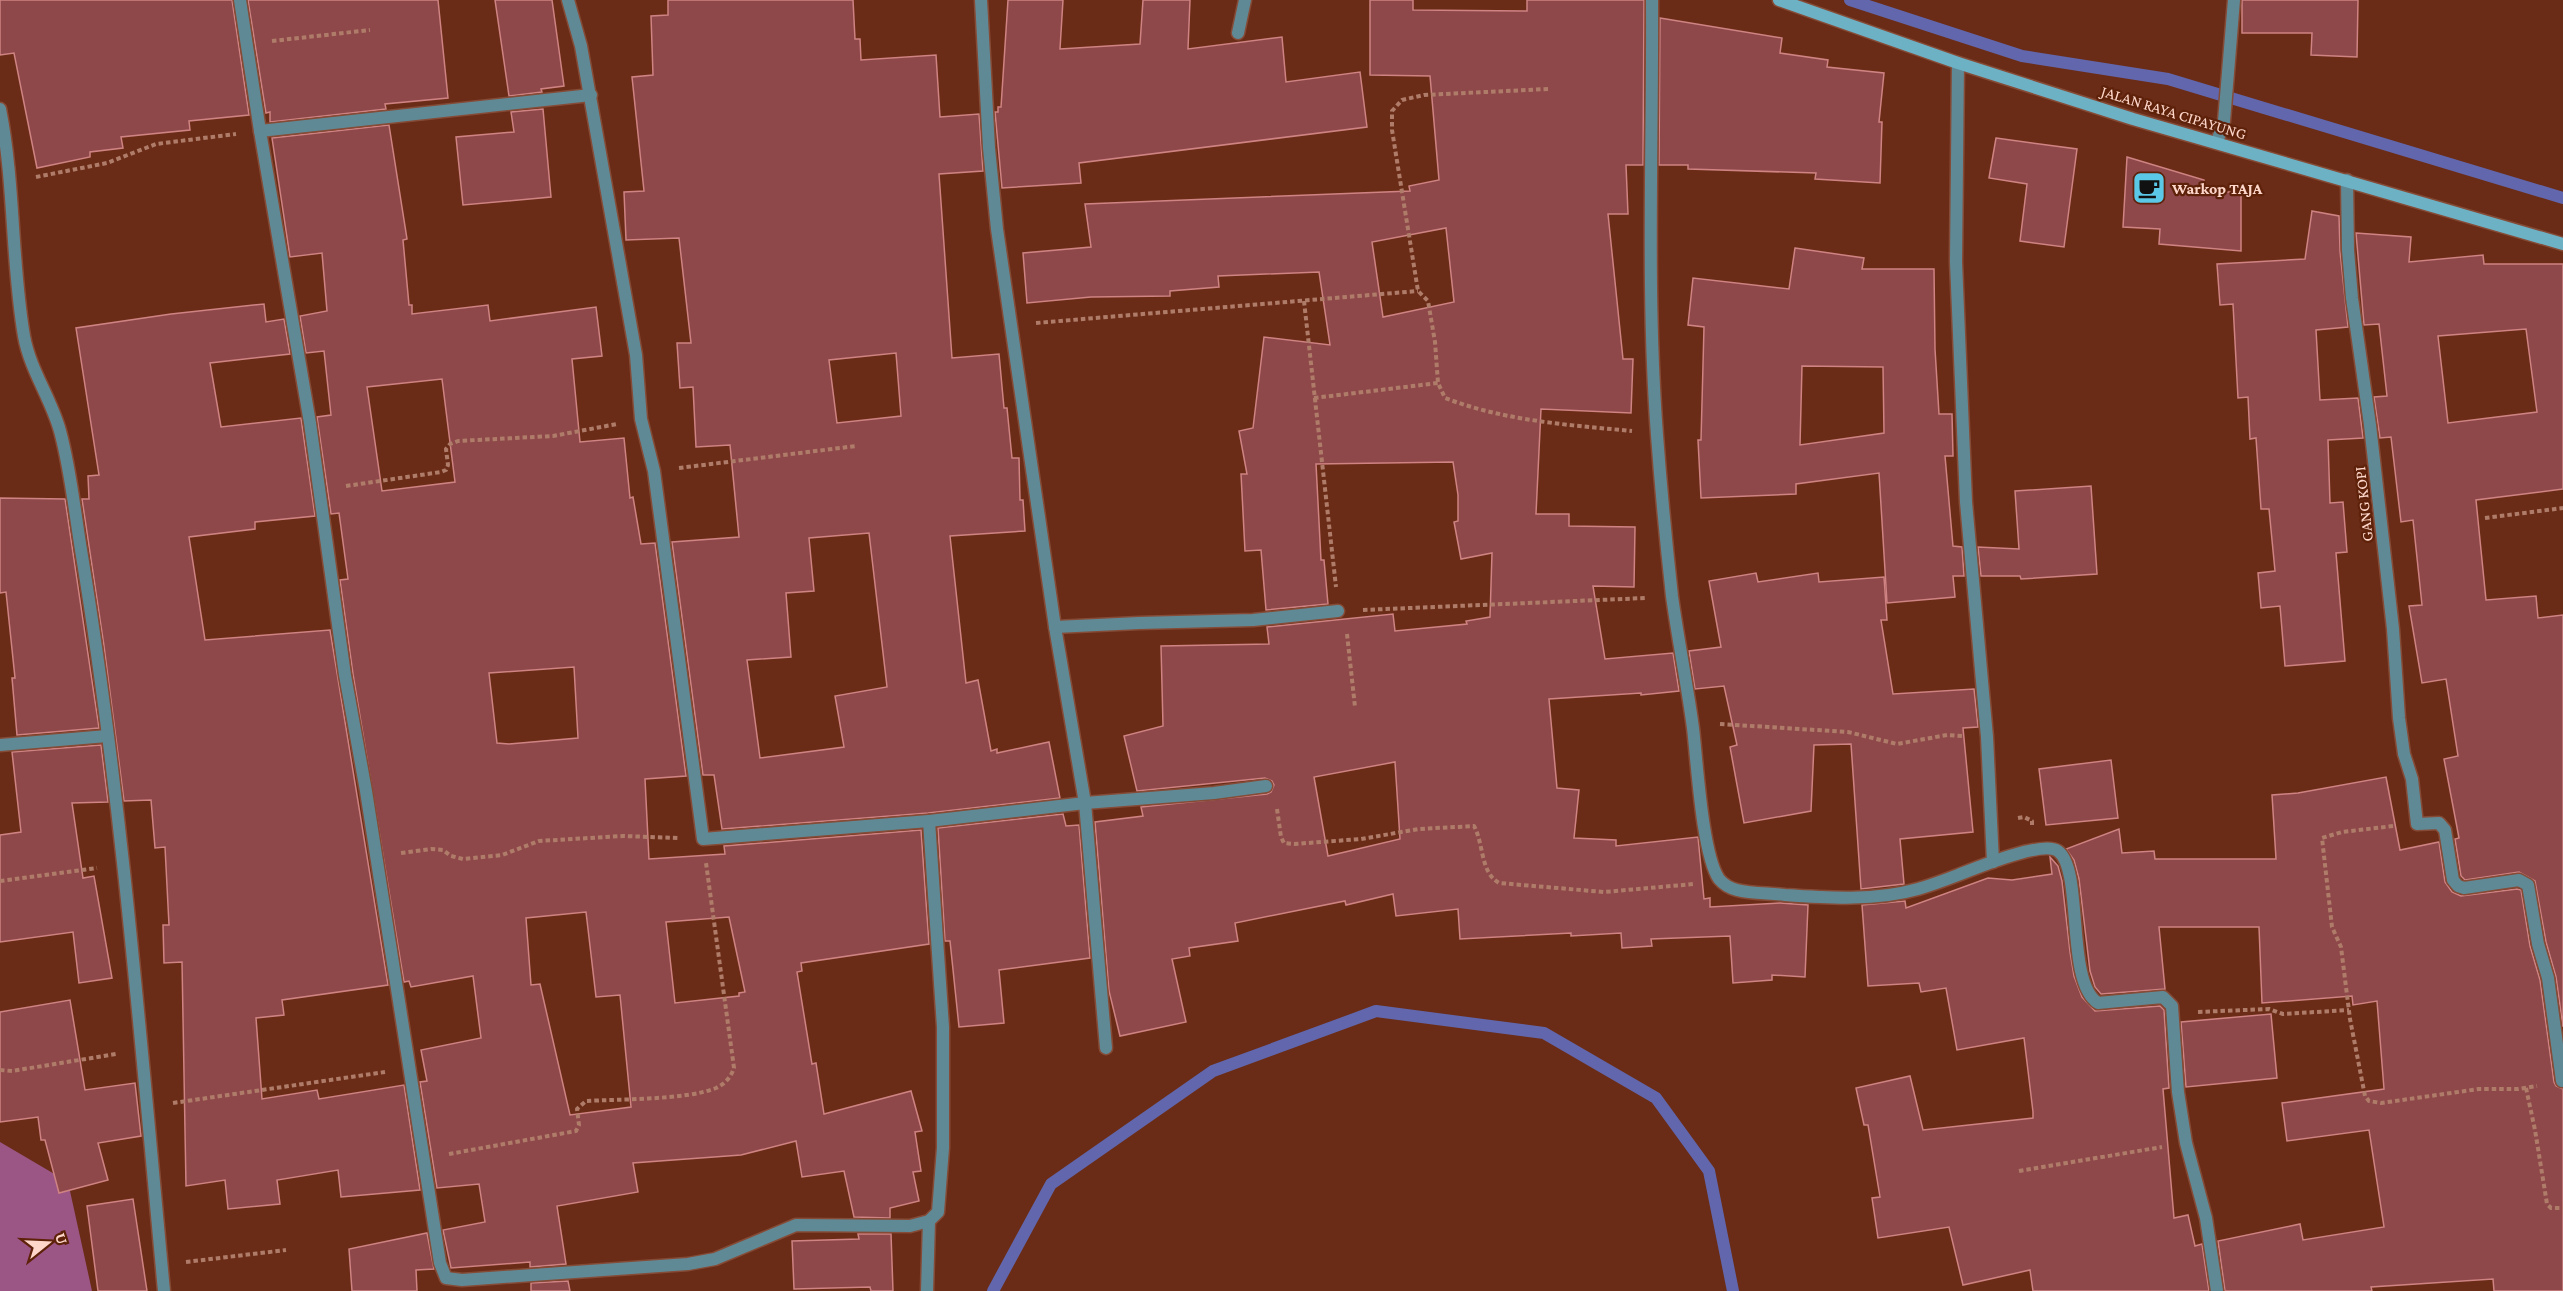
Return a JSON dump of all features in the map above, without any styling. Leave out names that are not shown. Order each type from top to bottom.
[{"type":"main road","name":"JALAN RAYA CIPAYUNG","points":[[1779,0],[1958,63],[2133,119],[2563,244]]},
{"type":"street","points":[[240,0],[319,489],[345,675],[442,1273],[450,1280],[688,1264],[725,1255],[796,1225],[910,1226],[929,1221],[938,1212],[943,1148],[943,1038],[929,822]]},
{"type":"street","points":[[568,0],[581,46],[591,95],[636,355],[641,419],[654,471],[703,839],[929,822],[1085,803],[1214,793],[1266,786]]},
{"type":"street","points":[[981,0],[988,148],[1010,325],[1055,627],[1085,803],[1106,1048]]},
{"type":"street","points":[[1238,33],[1245,0]]},
{"type":"street","points":[[1652,0],[1653,105],[1650,251],[1657,434],[1672,597],[1713,866],[1721,882],[1738,890],[1808,897],[1871,896],[1918,889],[1993,862],[2035,850],[2051,847],[2058,851],[2064,857],[2069,870],[2078,952],[2088,995],[2098,1003],[2163,997],[2168,1000],[2173,1013],[2178,1092],[2186,1143],[2206,1218],[2217,1291]]},
{"type":"street","points":[[2217,142],[2224,121],[2234,0]]},
{"type":"street","points":[[1958,63],[1956,262],[1966,502],[1987,737],[1993,862]]},
{"type":"street","points":[[260,131],[591,95]]},
{"type":"street","points":[[0,109],[6,138],[17,296],[25,345],[60,430],[82,559],[107,736],[164,1291]]},
{"type":"street","name":"GANG KOPI","points":[[2347,180],[2348,249],[2352,298],[2376,471],[2393,629],[2399,718],[2404,754],[2412,779],[2417,824]]},
{"type":"street","points":[[1055,627],[1139,622],[1253,620],[1338,611]]},
{"type":"street","points":[[0,745],[107,736]]},
{"type":"street","points":[[2417,824],[2439,824],[2445,830],[2454,880],[2458,886],[2464,888],[2519,880],[2528,885],[2538,944],[2548,978],[2562,1081]]},
{"type":"street","points":[[927,1291],[929,1221]]},
{"type":"path","points":[[247,43],[370,30]]},
{"type":"path","points":[[1548,89],[1424,96],[1402,100],[1392,111],[1392,130],[1418,291],[1428,301],[1435,342],[1438,383],[1445,399],[1483,411],[1522,420],[1657,434]]},
{"type":"path","points":[[10,182],[107,163],[156,144],[260,131]]},
{"type":"path","points":[[1010,325],[1418,291]]},
{"type":"path","points":[[1304,301],[1338,611],[1346,628],[1355,707]]},
{"type":"path","points":[[1314,398],[1438,383]]},
{"type":"path","points":[[319,489],[441,472],[446,470],[448,465],[446,448],[458,441],[553,436],[641,419]]},
{"type":"path","points":[[654,471],[856,446]]},
{"type":"path","points":[[2485,518],[2563,508]]},
{"type":"path","points":[[1338,611],[1672,597]]},
{"type":"path","points":[[1692,723],[1848,732],[1897,744],[1947,735],[1987,737]]},
{"type":"path","points":[[1266,786],[1274,799],[1284,843],[1350,840],[1419,829],[1474,826],[1481,837],[1487,871],[1491,878],[1499,883],[1604,892],[1721,882]]},
{"type":"path","points":[[2417,824],[2342,832],[2322,838],[2332,927],[2341,947],[2349,1010],[2365,1096],[2369,1101],[2381,1102],[2493,1087],[2526,1088],[2562,1081]]},
{"type":"path","points":[[376,857],[431,849],[443,850],[451,856],[463,859],[502,855],[539,841],[624,836],[703,839],[733,1059],[734,1068],[731,1077],[716,1088],[686,1095],[586,1101],[577,1109],[579,1125],[576,1131],[424,1159]]},
{"type":"path","points":[[0,881],[122,865]]},
{"type":"path","points":[[2173,1013],[2269,1009],[2278,1014],[2301,1014],[2349,1010]]},
{"type":"path","points":[[0,1070],[12,1071],[141,1050]]},
{"type":"path","points":[[146,1107],[410,1069]]},
{"type":"path","points":[[2526,1088],[2547,1204],[2551,1208],[2563,1208]]},
{"type":"path","points":[[2019,1171],[2186,1143]]},
{"type":"path","points":[[161,1264],[286,1251]]},
{"type":"shaded area","points":[[0,1142],[68,1182],[92,1291],[0,1291]]},
{"type":"building","points":[[0,0],[232,0],[249,115],[189,121],[190,130],[121,137],[123,148],[90,152],[90,157],[37,168],[14,53],[0,55]]},
{"type":"building","points":[[248,0],[438,0],[448,98],[385,104],[386,109],[270,122],[270,112],[266,113]]},
{"type":"building","points":[[495,0],[552,0],[564,86],[541,89],[542,92],[509,96]]},
{"type":"building","points":[[668,0],[853,0],[855,39],[860,39],[861,60],[936,55],[940,117],[979,114],[983,171],[939,174],[952,358],[999,354],[1012,458],[1019,458],[1020,500],[1023,500],[1025,531],[950,536],[966,683],[978,680],[991,751],[997,749],[997,753],[1049,742],[1060,798],[928,813],[722,829],[714,775],[703,775],[672,542],[739,537],[730,445],[696,447],[693,387],[680,388],[677,343],[691,343],[679,238],[626,240],[624,192],[644,191],[632,77],[653,75],[651,16],[668,15]],"holes":[[[896,353],[901,416],[837,423],[829,360]],[[869,533],[887,687],[835,696],[844,747],[760,758],[747,660],[791,657],[786,593],[814,591],[809,538]]]},
{"type":"building","points":[[1008,0],[1063,0],[1060,49],[1140,44],[1143,0],[1190,0],[1188,49],[1282,37],[1286,82],[1360,72],[1367,127],[1079,163],[1081,183],[1002,188],[995,112],[998,112],[998,107],[1001,107]]},
{"type":"building","points":[[1370,0],[1413,0],[1413,10],[1527,11],[1527,0],[1644,0],[1643,165],[1626,165],[1628,214],[1608,214],[1623,359],[1633,359],[1631,413],[1541,409],[1536,514],[1569,514],[1569,526],[1635,527],[1634,587],[1593,586],[1605,659],[1673,653],[1679,691],[1549,699],[1557,788],[1579,790],[1574,838],[1616,840],[1616,846],[1698,837],[1704,899],[1710,898],[1710,907],[1780,903],[1808,905],[1805,977],[1772,975],[1772,980],[1733,983],[1730,936],[1651,939],[1652,946],[1622,948],[1621,933],[1571,936],[1571,933],[1460,939],[1458,909],[1396,916],[1393,894],[1346,905],[1345,901],[1235,923],[1238,941],[1189,948],[1190,956],[1172,959],[1186,1022],[1120,1036],[1109,991],[1095,822],[1143,816],[1141,807],[1267,794],[1271,792],[1274,785],[1272,781],[1265,778],[1137,791],[1124,736],[1163,726],[1161,646],[1269,644],[1267,627],[1393,614],[1395,631],[1467,624],[1466,621],[1490,617],[1492,553],[1461,559],[1454,522],[1458,521],[1458,495],[1453,462],[1316,464],[1321,560],[1324,560],[1328,604],[1266,610],[1261,550],[1245,551],[1241,474],[1247,474],[1239,431],[1253,428],[1264,337],[1330,345],[1319,272],[1218,276],[1219,287],[1170,291],[1170,296],[1091,297],[1027,303],[1023,253],[1091,247],[1085,204],[1410,191],[1409,186],[1439,180],[1430,76],[1370,75]],"holes":[[[1446,228],[1454,302],[1383,317],[1372,242]],[[1395,762],[1400,839],[1328,856],[1314,777]]]},
{"type":"building","points":[[2242,0],[2358,0],[2357,57],[2311,55],[2312,33],[2242,33]]},
{"type":"building","points":[[1660,18],[1782,38],[1780,53],[1828,60],[1827,67],[1884,73],[1879,122],[1882,122],[1880,183],[1815,179],[1816,173],[1688,169],[1688,165],[1659,165]]},
{"type":"building","points":[[543,109],[551,197],[463,205],[456,137],[514,132],[511,112]]},
{"type":"building","points":[[389,125],[407,239],[403,240],[409,305],[412,305],[412,314],[488,305],[490,321],[596,307],[602,356],[572,359],[580,442],[624,438],[630,498],[633,497],[641,544],[655,543],[686,776],[645,779],[649,859],[725,854],[724,846],[921,830],[929,944],[801,963],[802,971],[797,972],[812,1064],[816,1063],[824,1114],[911,1091],[922,1131],[915,1132],[921,1171],[913,1172],[919,1201],[890,1208],[890,1218],[854,1217],[844,1171],[802,1177],[796,1141],[741,1155],[633,1163],[638,1192],[557,1206],[566,1264],[530,1267],[530,1262],[451,1268],[443,1230],[485,1222],[479,1184],[437,1188],[420,1082],[427,1081],[421,1050],[481,1038],[473,976],[411,987],[409,981],[404,982],[353,674],[340,580],[348,579],[339,513],[331,514],[317,417],[331,415],[324,351],[306,353],[300,316],[327,311],[322,253],[290,257],[272,138]],"holes":[[[442,379],[455,482],[382,491],[367,387]],[[574,667],[578,738],[497,743],[489,673]],[[586,912],[596,997],[620,995],[631,1107],[570,1115],[540,984],[531,985],[526,918]],[[729,917],[745,992],[739,993],[739,996],[675,1003],[666,922]]]},
{"type":"building","points":[[1996,138],[2077,149],[2064,247],[2020,241],[2027,184],[1989,178]]},
{"type":"building","points":[[2127,157],[2204,180],[2203,192],[2241,192],[2241,251],[2159,244],[2160,229],[2123,227]]},
{"type":"building","points":[[2312,211],[2339,216],[2340,251],[2348,327],[2316,330],[2320,400],[2358,398],[2363,438],[2328,440],[2330,503],[2343,502],[2347,552],[2336,553],[2345,661],[2285,666],[2280,606],[2261,608],[2258,573],[2275,571],[2269,509],[2261,509],[2256,438],[2250,439],[2248,397],[2238,398],[2233,304],[2220,305],[2217,264],[2305,259]]},
{"type":"building","points":[[2356,233],[2411,237],[2409,262],[2483,255],[2484,264],[2563,264],[2563,489],[2476,500],[2486,600],[2536,596],[2538,618],[2563,615],[2563,1027],[2556,977],[2546,942],[2535,881],[2519,872],[2465,880],[2461,876],[2455,839],[2459,838],[2444,759],[2458,756],[2446,679],[2422,683],[2409,606],[2422,605],[2413,520],[2401,522],[2391,437],[2380,438],[2374,397],[2387,396],[2379,324],[2364,325]],"holes":[[[2526,329],[2537,412],[2448,423],[2438,336]]]},
{"type":"building","points":[[1795,248],[1864,258],[1862,269],[1934,269],[1939,414],[1952,414],[1953,456],[1945,456],[1953,546],[1962,547],[1964,576],[1953,576],[1955,597],[1887,603],[1879,473],[1796,484],[1796,494],[1701,498],[1698,440],[1701,440],[1704,327],[1688,325],[1693,278],[1789,289]],"holes":[[[1802,366],[1883,367],[1884,433],[1800,445]]]},
{"type":"building","points":[[264,304],[266,322],[284,319],[290,354],[210,363],[221,427],[301,418],[315,516],[255,522],[255,529],[189,537],[205,640],[330,630],[388,985],[282,1000],[284,1015],[256,1018],[262,1099],[317,1090],[319,1099],[404,1085],[420,1190],[341,1197],[338,1170],[277,1180],[280,1204],[228,1209],[225,1180],[186,1186],[182,962],[164,963],[163,925],[169,925],[165,847],[155,848],[151,800],[124,801],[82,499],[89,499],[88,476],[99,475],[76,328],[171,314]]},
{"type":"building","points":[[2091,486],[2097,574],[2021,579],[2020,576],[1981,576],[1978,547],[2019,549],[2015,491]]},
{"type":"building","points":[[0,498],[65,499],[99,728],[17,735],[12,678],[15,678],[6,592],[0,593]]},
{"type":"building","points":[[1756,573],[1758,582],[1818,573],[1819,582],[1884,577],[1887,620],[1881,620],[1893,694],[1974,689],[1978,727],[1963,728],[1973,832],[1900,839],[1904,884],[1861,889],[1851,744],[1814,745],[1811,811],[1744,823],[1730,747],[1737,745],[1724,686],[1695,689],[1689,651],[1721,647],[1709,581]]},
{"type":"building","points":[[101,745],[108,802],[72,803],[83,878],[94,876],[112,978],[79,983],[73,932],[0,942],[0,835],[21,832],[12,752]]},
{"type":"building","points":[[2111,760],[2118,818],[2046,825],[2039,769]]},
{"type":"building","points":[[2386,777],[2400,850],[2439,842],[2445,882],[2452,892],[2461,896],[2521,890],[2530,946],[2540,980],[2554,1082],[2556,1086],[2563,1089],[2563,1291],[2494,1291],[2493,1279],[2371,1287],[2372,1291],[2225,1291],[2218,1241],[2300,1224],[2303,1240],[2384,1227],[2369,1130],[2287,1141],[2282,1103],[2384,1089],[2377,1001],[2353,1005],[2352,996],[2262,1003],[2259,927],[2159,927],[2165,989],[2101,994],[2095,987],[2090,971],[2079,879],[2074,860],[2066,849],[2119,829],[2122,853],[2154,851],[2155,859],[2276,859],[2272,795],[2298,793]]},
{"type":"building","points":[[1063,814],[1066,826],[1079,825],[1090,958],[999,970],[1004,1023],[959,1027],[950,941],[945,941],[938,828]]},
{"type":"building","points":[[2050,857],[2058,866],[2062,881],[2074,976],[2082,997],[2095,1011],[2160,1006],[2164,1010],[2169,1088],[2163,1089],[2174,1218],[2188,1215],[2195,1246],[2202,1244],[2209,1291],[2033,1291],[2030,1270],[1963,1285],[1949,1227],[1878,1238],[1872,1198],[1880,1197],[1868,1125],[1864,1125],[1856,1088],[1910,1076],[1923,1130],[2033,1118],[2033,1112],[2024,1038],[1957,1050],[1946,988],[1921,992],[1919,983],[1868,986],[1862,905],[1905,901],[1906,908],[1988,878],[2012,880],[2052,874]]},
{"type":"building","points":[[70,1000],[85,1090],[135,1083],[141,1136],[98,1143],[108,1180],[59,1193],[45,1140],[41,1140],[38,1117],[0,1122],[0,1012]]},
{"type":"building","points":[[2271,1014],[2277,1078],[2186,1087],[2181,1022]]},
{"type":"building","points":[[133,1199],[147,1291],[98,1291],[87,1206]]},
{"type":"building","points":[[427,1233],[434,1269],[416,1270],[417,1291],[352,1291],[349,1249]]},
{"type":"building","points":[[858,1234],[891,1234],[893,1291],[871,1291],[870,1287],[794,1289],[792,1241],[859,1239]]},
{"type":"building","points":[[568,1281],[570,1291],[531,1291],[531,1283]]},
{"type":"waterway","points":[[1850,0],[2022,56],[2168,79],[2563,198]]},
{"type":"waterway","points":[[993,1291],[1051,1184],[1213,1071],[1376,1011],[1544,1033],[1656,1098],[1709,1171],[1733,1291]]},
{"type":"place","name":"Warkop TAJA","points":[[2149,188]]}]
